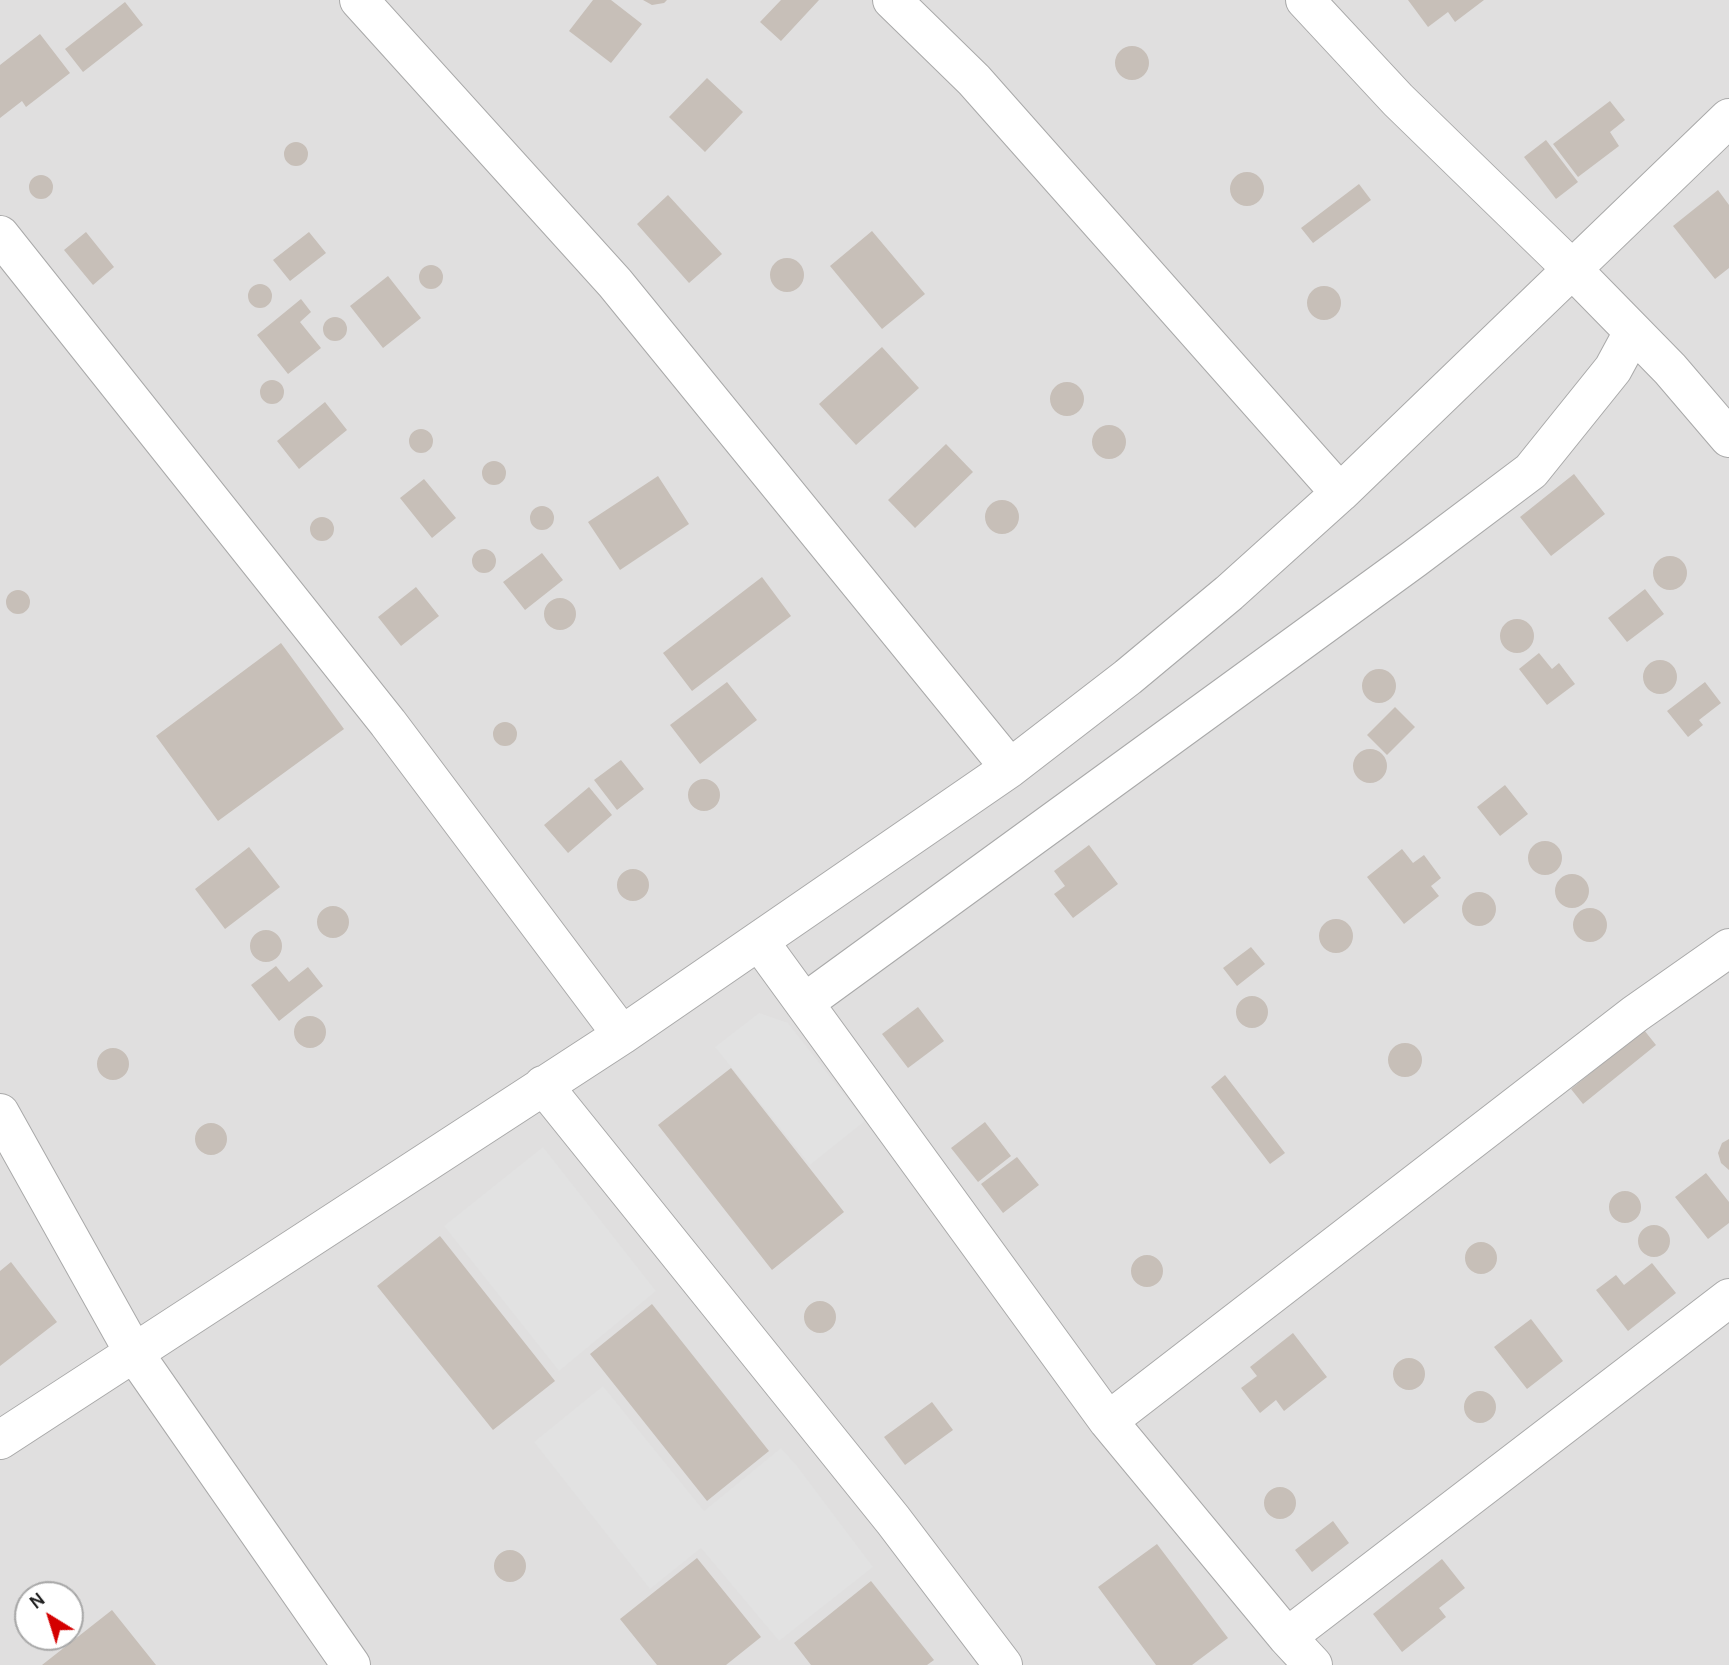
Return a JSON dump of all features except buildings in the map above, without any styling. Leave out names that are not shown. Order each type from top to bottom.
[{"type":"street","points":[[359,0],[615,283],[1010,768]]},
{"type":"street","points":[[892,0],[974,80],[1340,493]]},
{"type":"street","points":[[1305,0],[1398,100],[1573,270],[1670,369],[1729,438]]},
{"type":"street","points":[[0,1440],[622,1035],[1010,768],[1230,593],[1340,493],[1729,118]]},
{"type":"street","points":[[0,235],[388,723],[622,1035]]},
{"type":"street","points":[[804,1003],[1531,471],[1612,369],[1633,332]]},
{"type":"street","points":[[759,941],[1108,1421],[1313,1665]]},
{"type":"street","points":[[1108,1421],[1635,1014],[1729,948]]},
{"type":"street","points":[[543,1085],[893,1520],[1003,1665]]},
{"type":"street","points":[[0,1113],[134,1353],[351,1665]]},
{"type":"street","points":[[1287,1637],[1729,1298]]},
{"type":"shaded area","points":[[0,0],[1729,0],[1729,1665],[0,1665]]},
{"type":"shaded area","points":[[759,1013],[788,1023],[865,1121],[810,1165],[715,1047]]},
{"type":"shaded area","points":[[543,1147],[656,1291],[559,1371],[444,1226]]},
{"type":"shaded area","points":[[603,1386],[704,1511],[781,1448],[873,1567],[779,1641],[701,1548],[650,1589],[534,1442]]}]
